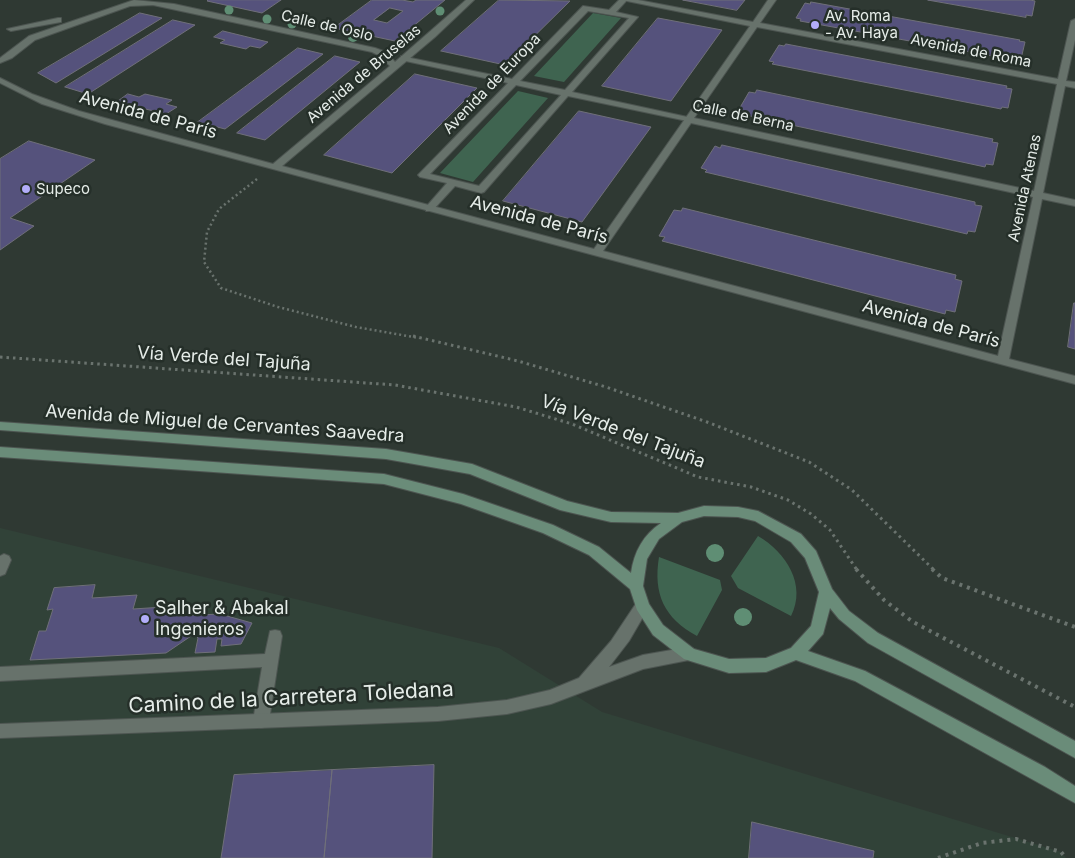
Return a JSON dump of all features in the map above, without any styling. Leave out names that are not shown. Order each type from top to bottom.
[{"type":"main road","name":"Avenida de Miguel de Cervantes Saavedra","points":[[0,426],[386,454],[472,469],[566,506],[611,517],[678,518]]},
{"type":"main road","points":[[0,452],[384,479],[464,499],[548,530],[594,551],[636,586]]},
{"type":"main road","points":[[826,592],[818,629],[796,653],[766,665],[729,666],[689,654],[658,630],[642,606],[636,586],[640,558],[654,535],[678,518],[704,511],[738,512],[758,516],[775,524],[796,538],[811,555],[826,592],[844,615],[873,638],[1057,738],[1075,750]]},
{"type":"main road","points":[[796,653],[860,676],[1039,773],[1075,795]]},
{"type":"street","points":[[11,29],[52,22],[119,0]]},
{"type":"street","points":[[0,61],[16,52],[22,44],[42,33],[141,0]]},
{"type":"street","name":"Avenida de Bruselas","points":[[274,167],[470,0]]},
{"type":"street","points":[[610,13],[624,0]]},
{"type":"street","name":"Avenida de Roma","points":[[624,0],[1075,85]]},
{"type":"street","points":[[596,253],[772,0]]},
{"type":"street","name":"Calle de Oslo","points":[[130,4],[153,3],[174,6],[375,50],[383,54],[394,66]]},
{"type":"street","name":"Avenida de Europa","points":[[586,8],[634,17],[482,190],[423,174],[514,82],[586,8]]},
{"type":"street","name":"Avenida Atenas","points":[[1003,361],[1075,22]]},
{"type":"street","points":[[0,27],[11,29],[18,33],[22,38],[22,44]]},
{"type":"street","name":"Calle de Berna","points":[[404,58],[1075,203]]},
{"type":"street","name":"Avenida de París","points":[[0,80],[18,91],[55,108],[1075,380]]},
{"type":"street","points":[[429,208],[453,182]]},
{"type":"street","name":"Camino de la Carretera Toledana","points":[[580,686],[609,657],[642,606]]},
{"type":"street","points":[[261,721],[275,636]]},
{"type":"street","name":"Camino de la Carretera Toledana","points":[[0,731],[438,714],[507,707],[551,697],[643,662],[689,654]]},
{"type":"street","points":[[0,674],[272,660]]},
{"type":"path","points":[[274,167],[219,209],[207,232],[204,262],[221,288],[278,307],[356,327],[417,337],[518,360],[615,390],[809,462],[852,490],[942,578],[1075,627]]},
{"type":"path","name":"Vía Verde del Tajuña","points":[[0,357],[395,385],[454,394],[516,407],[572,424],[698,477],[751,487],[788,500],[811,514],[830,530],[862,577],[884,600],[913,622],[1075,706]]},
{"type":"path","points":[[938,858],[982,843],[1016,839],[1060,852],[1066,858]]},
{"type":"shaded area","points":[[0,528],[499,648],[602,712],[1061,852],[1066,858],[0,858]]},
{"type":"green space","points":[[593,13],[621,18],[564,82],[534,76]]},
{"type":"green space","points":[[518,91],[548,98],[473,182],[440,173]]},
{"type":"green space","points":[[758,536],[777,551],[791,570],[797,593],[791,616],[738,588],[731,576]]},
{"type":"green space","points":[[659,557],[720,580],[722,590],[697,636],[676,621],[663,604],[658,582]]},
{"type":"building","points":[[208,0],[281,0],[262,13],[207,1]]},
{"type":"building","points":[[372,0],[413,2],[416,0],[445,0],[395,41],[334,28]],"holes":[[[390,8],[403,11],[387,23],[374,20]]]},
{"type":"building","points":[[499,0],[570,1],[505,65],[441,51]]},
{"type":"building","points":[[683,0],[745,0],[737,10]]},
{"type":"building","points":[[928,0],[1035,1],[1032,16],[1026,15],[1026,17]]},
{"type":"building","points":[[811,2],[1025,42],[1021,59],[1015,58],[1014,60],[800,21],[801,19],[796,18],[805,3],[810,4]]},
{"type":"building","points":[[140,13],[162,18],[56,83],[38,73]]},
{"type":"building","points":[[658,18],[722,30],[671,101],[602,86]]},
{"type":"building","points":[[173,20],[195,25],[88,94],[65,87]]},
{"type":"building","points":[[223,31],[268,42],[260,48],[250,46],[246,49],[220,43],[225,40],[214,37]]},
{"type":"building","points":[[786,44],[1007,86],[1006,88],[1012,89],[1008,108],[1002,107],[1001,109],[772,64],[774,62],[769,61],[779,45],[784,46]]},
{"type":"building","points":[[298,48],[323,54],[225,129],[198,122]]},
{"type":"building","points":[[335,56],[360,62],[265,140],[237,133]]},
{"type":"building","points":[[415,74],[477,88],[392,173],[324,155]]},
{"type":"building","points":[[757,90],[993,139],[992,142],[998,143],[993,165],[986,164],[985,167],[741,114],[743,112],[738,111],[749,92],[755,93]]},
{"type":"building","points":[[128,94],[139,97],[145,94],[172,100],[166,104],[177,107],[166,114],[117,102]]},
{"type":"building","points":[[579,111],[651,127],[582,222],[503,201]]},
{"type":"building","name":"Supeco","points":[[29,141],[95,160],[10,218],[34,226],[0,250],[0,159]]},
{"type":"building","points":[[722,145],[975,202],[975,205],[982,206],[975,232],[968,231],[967,234],[705,172],[707,170],[701,168],[715,146],[720,148]]},
{"type":"building","points":[[683,208],[956,275],[955,279],[962,281],[955,312],[946,310],[945,314],[662,241],[665,237],[659,236],[674,210],[681,211]]},
{"type":"building","points":[[1075,303],[1075,349],[1068,347]]},
{"type":"building","name":"Salher & Abakal Ingenieros","points":[[95,585],[92,598],[137,595],[133,609],[179,606],[178,616],[220,614],[252,623],[241,644],[221,646],[222,639],[217,639],[215,652],[195,653],[198,638],[194,634],[166,653],[30,660],[39,631],[46,631],[53,609],[47,610],[54,588]]},
{"type":"building","points":[[434,765],[432,858],[324,858],[332,770]]},
{"type":"building","points":[[332,770],[324,858],[221,858],[234,775]]},
{"type":"building","points":[[752,822],[874,851],[873,858],[749,858]]},
{"type":"place","name":"Av. Roma - Av. Haya","points":[[815,25]]},
{"type":"place","name":"Supeco","points":[[26,189]]},
{"type":"place","name":"Salher & Abakal Ingenieros","points":[[145,619]]}]
